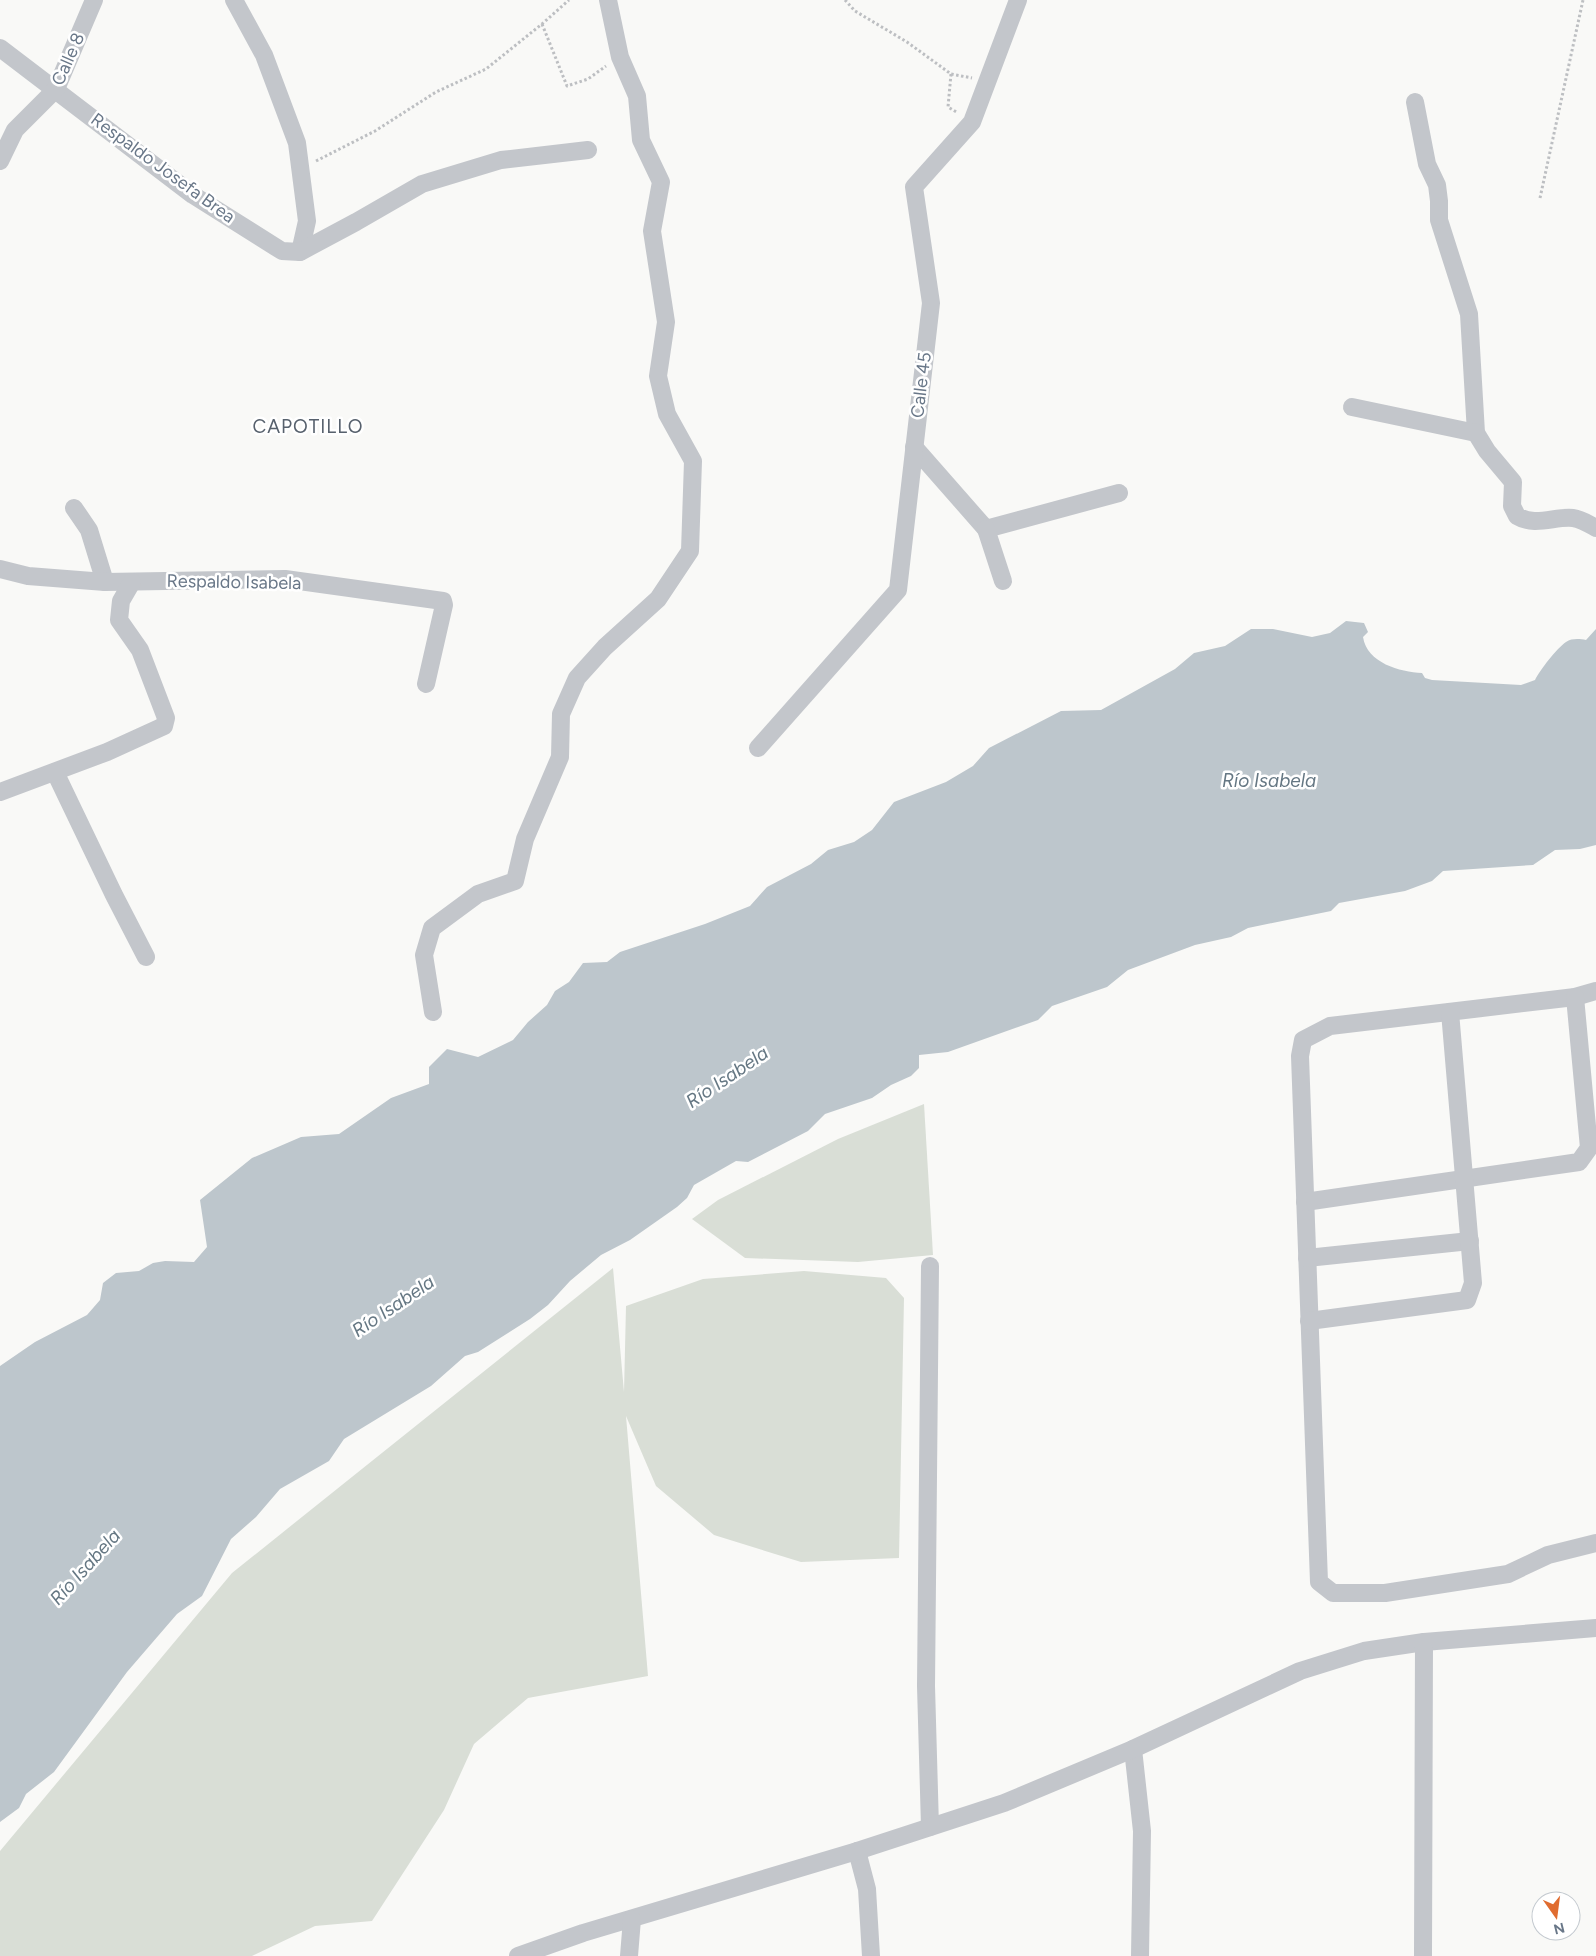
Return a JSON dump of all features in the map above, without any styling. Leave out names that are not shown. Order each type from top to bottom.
[{"type":"street","name":"Calle 8","points":[[0,161],[16,130],[56,89],[94,0]]},
{"type":"street","points":[[234,0],[264,55],[297,143],[307,221],[300,252]]},
{"type":"street","points":[[433,1012],[424,955],[432,928],[478,894],[514,881],[525,839],[560,756],[561,714],[577,678],[605,647],[658,599],[690,551],[693,462],[666,414],[658,376],[666,322],[652,231],[661,182],[641,140],[637,96],[620,56],[608,0]]},
{"type":"street","name":"Calle 45","points":[[758,748],[898,590],[931,302],[914,187],[972,122],[1018,0]]},
{"type":"street","name":"Respaldo Josefa Brea","points":[[0,48],[193,195],[282,252],[300,252]]},
{"type":"street","points":[[1415,102],[1427,164],[1437,185],[1439,220],[1469,314],[1476,433],[1487,451],[1513,482],[1512,506],[1517,516],[1529,521],[1576,518],[1596,528]]},
{"type":"street","points":[[300,252],[422,184],[501,160],[588,150]]},
{"type":"street","points":[[1352,407],[1476,433]]},
{"type":"street","points":[[914,447],[986,529],[1003,581]]},
{"type":"street","points":[[986,529],[1118,493]]},
{"type":"street","points":[[74,508],[89,530],[106,582]]},
{"type":"street","name":"Respaldo Isabela","points":[[0,569],[28,576],[106,582],[285,579],[443,601],[444,606],[426,684]]},
{"type":"street","points":[[0,792],[107,752],[164,726],[166,718],[140,650],[120,620],[121,600],[132,582]]},
{"type":"street","points":[[56,772],[114,895],[146,957]]},
{"type":"street","points":[[1596,991],[1575,997],[1330,1026],[1303,1040],[1300,1056],[1318,1582],[1333,1593],[1384,1593],[1508,1574],[1548,1555],[1596,1543]]},
{"type":"street","points":[[1305,1202],[1579,1162],[1589,1148],[1589,1070],[1575,997]]},
{"type":"street","points":[[1309,1321],[1467,1300],[1473,1282],[1450,1012]]},
{"type":"street","points":[[1307,1258],[1470,1241]]},
{"type":"street","points":[[930,1266],[926,1686],[930,1827]]},
{"type":"street","points":[[518,1956],[537,1953],[583,1933],[857,1850],[1004,1802],[1133,1749],[1300,1671],[1364,1652],[1424,1642],[1596,1628]]},
{"type":"street","points":[[1423,1956],[1424,1642]]},
{"type":"street","points":[[1133,1749],[1142,1831],[1140,1956]]},
{"type":"street","points":[[857,1850],[867,1889],[871,1956]]},
{"type":"street","points":[[629,1956],[632,1919]]},
{"type":"path","points":[[300,168],[374,131],[436,92],[486,69],[569,0]]},
{"type":"path","points":[[845,0],[855,11],[907,42],[951,74],[988,81]]},
{"type":"path","points":[[1540,198],[1583,0]]},
{"type":"path","points":[[542,24],[567,86],[588,79],[620,56]]},
{"type":"path","points":[[951,74],[948,107],[972,122]]},
{"type":"shaded area","points":[[924,1104],[933,1255],[858,1262],[745,1258],[692,1219],[718,1200],[838,1139]]},
{"type":"shaded area","points":[[613,1268],[624,1392],[626,1306],[703,1279],[804,1271],[886,1278],[904,1298],[899,1558],[801,1562],[714,1535],[656,1486],[626,1416],[648,1676],[528,1698],[474,1744],[444,1810],[372,1921],[315,1926],[252,1956],[0,1956],[0,1851],[232,1573]]},
{"type":"water","name":"Río Isabela","points":[[1346,621],[1364,623],[1368,632],[1363,637],[1366,646],[1378,660],[1395,668],[1422,673],[1425,678],[1432,680],[1521,685],[1535,680],[1549,660],[1566,642],[1573,639],[1586,640],[1596,629],[1596,845],[1580,849],[1555,850],[1533,865],[1443,871],[1432,881],[1405,891],[1339,903],[1331,911],[1248,928],[1231,937],[1195,945],[1128,970],[1107,987],[1052,1006],[1038,1020],[948,1052],[919,1055],[919,1068],[911,1076],[891,1085],[872,1098],[825,1114],[808,1131],[748,1162],[736,1161],[694,1185],[687,1198],[677,1207],[630,1240],[601,1255],[570,1281],[548,1305],[530,1319],[478,1352],[465,1356],[431,1386],[344,1439],[329,1461],[280,1489],[256,1517],[231,1539],[202,1596],[177,1614],[127,1672],[54,1772],[26,1794],[19,1808],[0,1822],[0,1366],[35,1342],[87,1315],[100,1300],[103,1283],[116,1273],[139,1271],[153,1263],[165,1261],[194,1262],[207,1247],[200,1200],[252,1158],[301,1137],[339,1134],[391,1098],[429,1084],[429,1067],[447,1049],[478,1057],[513,1040],[528,1022],[547,1005],[555,991],[569,982],[583,963],[607,962],[620,952],[705,924],[750,906],[767,887],[811,864],[828,850],[854,842],[872,830],[894,802],[946,782],[973,766],[989,748],[1061,711],[1101,710],[1175,669],[1194,653],[1225,646],[1251,629],[1273,629],[1312,637],[1330,633]]},
{"type":"district","name":"CAPOTILLO","points":[[308,426]]}]
